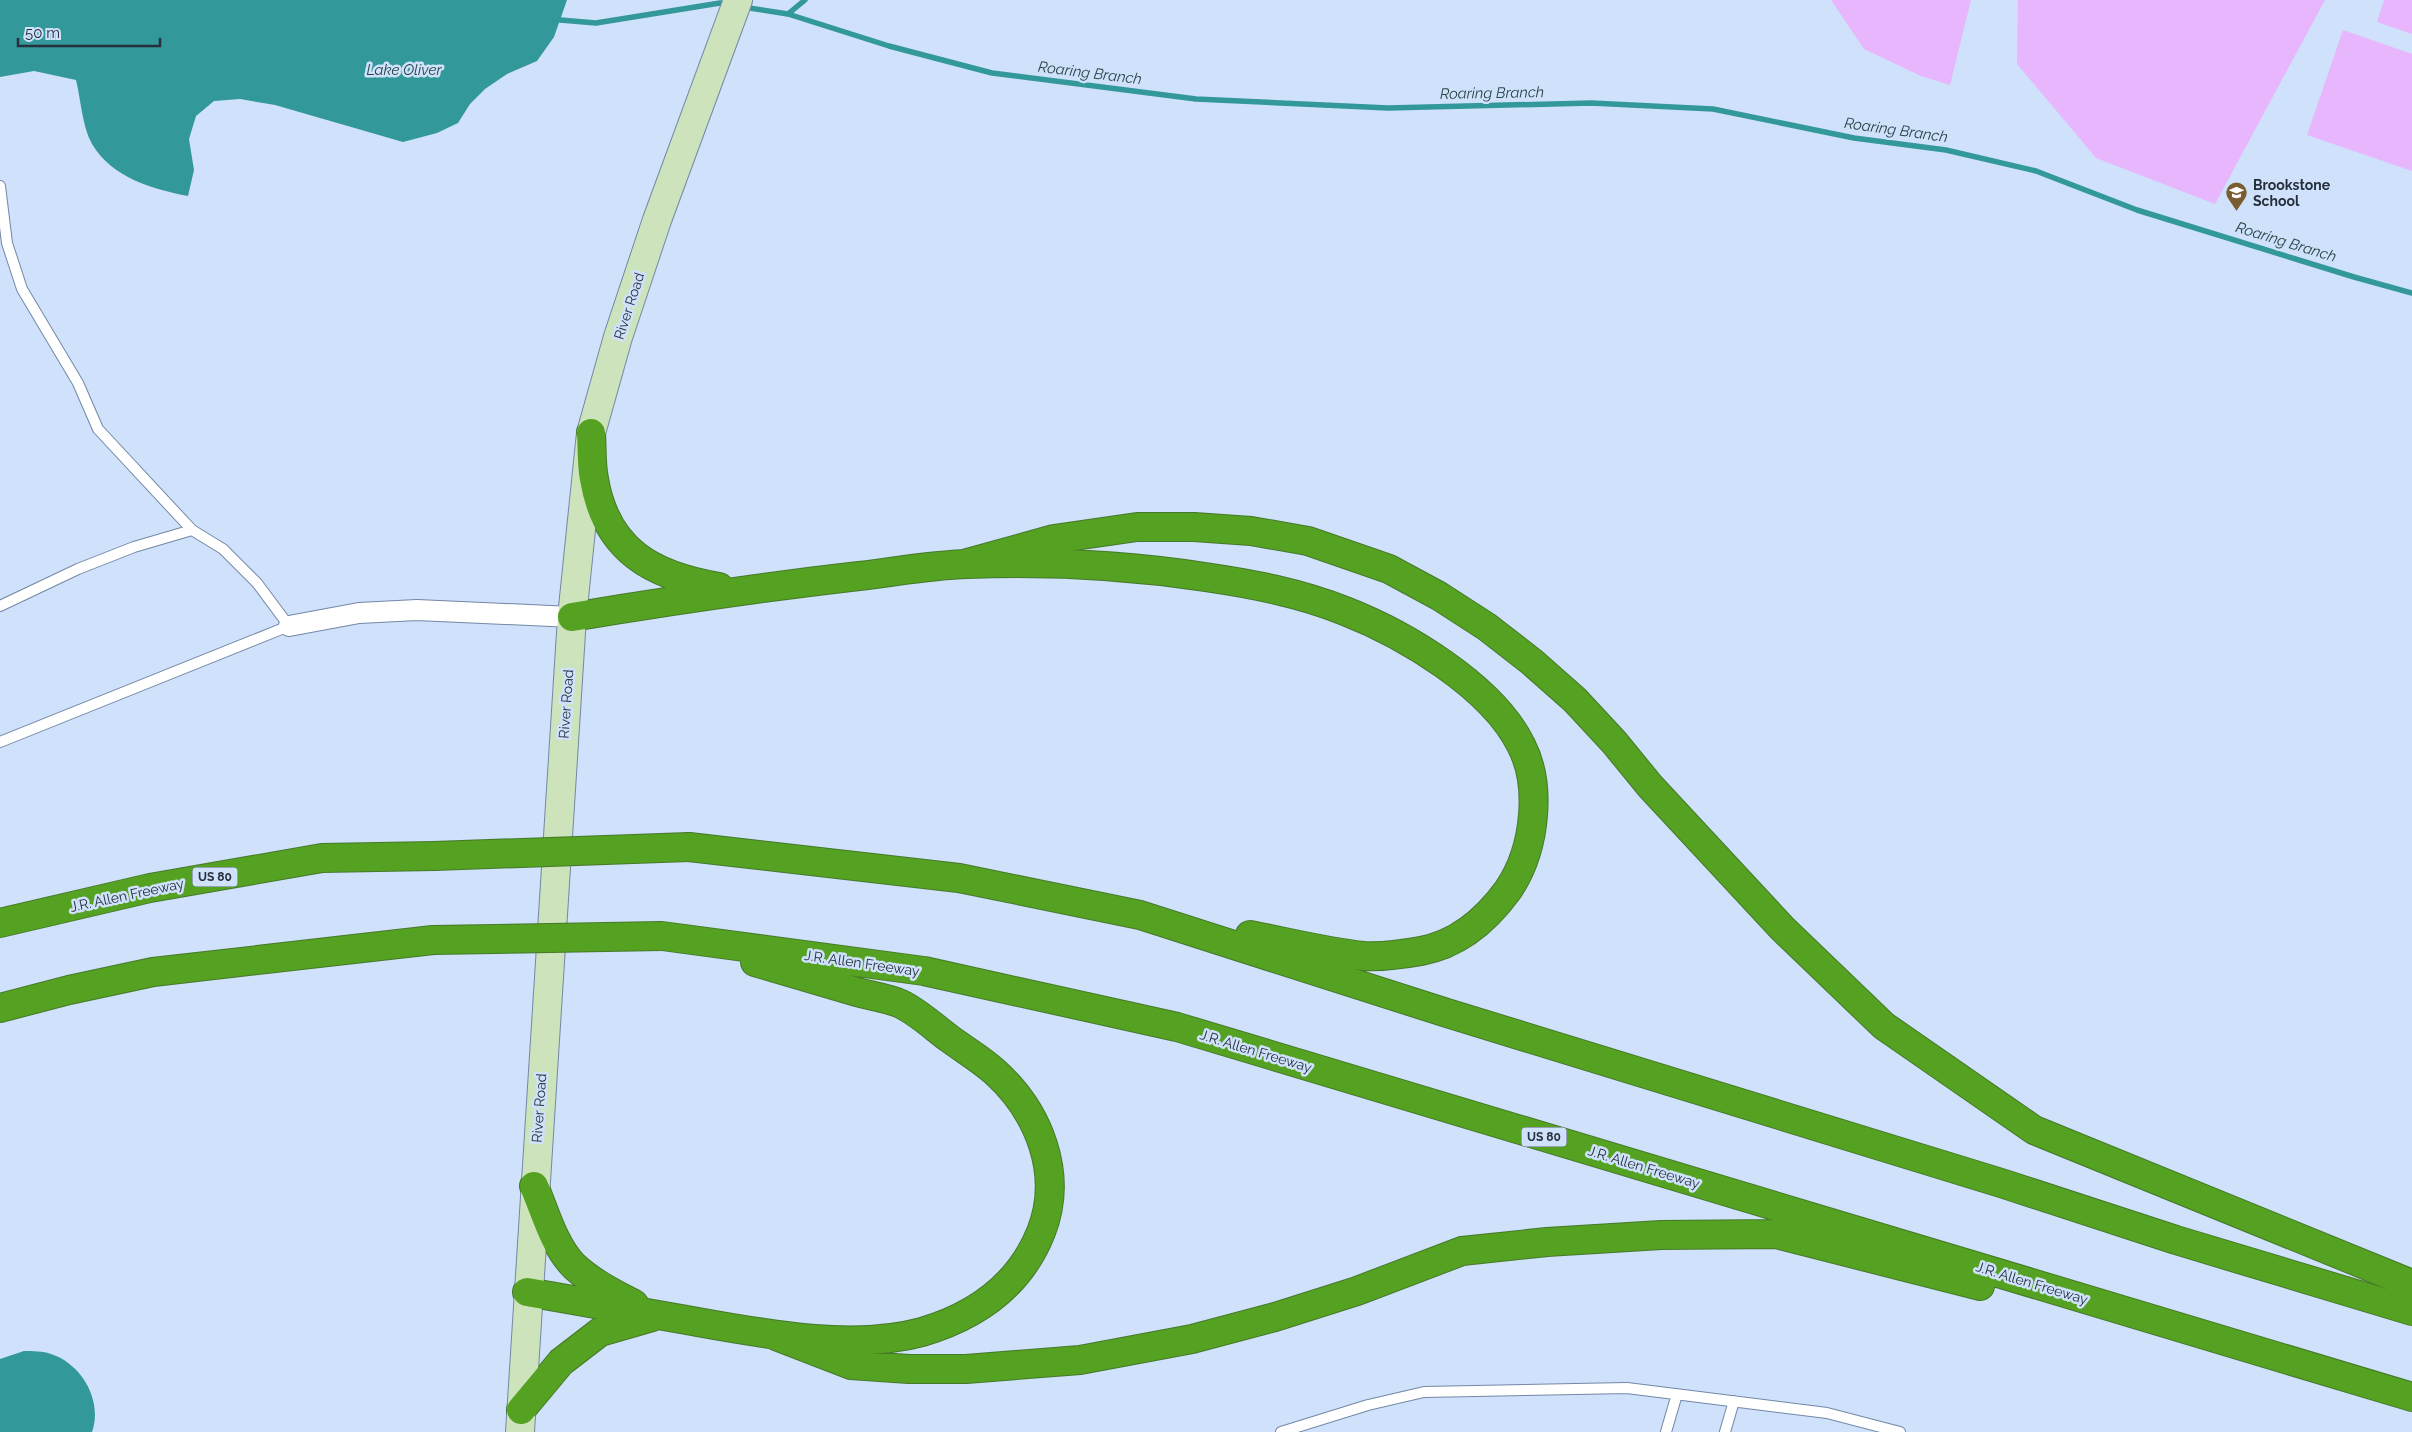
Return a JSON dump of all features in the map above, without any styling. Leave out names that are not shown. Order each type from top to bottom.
[{"type":"highway","points":[[591,433],[594,478],[601,507],[621,543],[640,560],[659,571],[694,583],[735,590]]},
{"type":"highway","points":[[964,564],[1054,539],[1137,527],[1185,527],[1251,531],[1308,541],[1388,569],[1439,596],[1487,627],[1532,662],[1575,700],[1614,742],[1650,786],[1782,928],[1884,1026],[2034,1130],[2412,1284]]},
{"type":"highway","points":[[572,617],[735,590],[964,564],[1090,564],[1176,572],[1232,581],[1316,600],[1369,621],[1435,659],[1466,682],[1507,722],[1522,746],[1531,773],[1534,801],[1532,830],[1524,858],[1512,884],[1495,907],[1475,926],[1450,941],[1423,951],[1366,956],[1140,915]]},
{"type":"highway","name":"J.R. Allen Freeway","points":[[0,923],[150,888],[322,858],[690,847],[959,878],[1140,915]]},
{"type":"highway","name":"US 80","points":[[1140,915],[1456,1016],[2001,1183],[2176,1240],[2412,1311]]},
{"type":"highway","points":[[527,1292],[776,1336],[865,1340],[894,1337],[922,1332],[949,1322],[975,1310],[998,1294],[1019,1274],[1034,1250],[1044,1224],[1050,1195],[1049,1167],[1042,1139],[1030,1113],[995,1072],[902,1004],[662,936]]},
{"type":"highway","name":"J.R. Allen Freeway","points":[[662,936],[924,971],[1177,1028],[2412,1397]]},
{"type":"highway","name":"US 80","points":[[0,1008],[69,990],[153,972],[433,940],[662,936]]},
{"type":"highway","points":[[534,1186],[556,1239],[573,1266],[607,1290],[658,1315]]},
{"type":"highway","points":[[776,1336],[851,1365],[918,1369],[1023,1367],[1137,1351],[1192,1339],[1275,1317],[1357,1291],[1462,1251],[1547,1242],[1661,1235],[1776,1234],[2412,1397]]},
{"type":"highway","points":[[520,1421],[561,1362],[600,1332],[658,1315]]},
{"type":"main road","name":"River Road","points":[[520,1421],[572,617],[591,433],[624,319],[710,72],[738,0]]},
{"type":"street","points":[[289,626],[359,613],[417,610],[572,617]]},
{"type":"lane","points":[[0,186],[7,243],[22,290],[78,383],[98,429],[192,530],[223,549],[257,583],[289,626],[0,742]]},
{"type":"lane","points":[[0,606],[78,569],[134,547],[192,530]]},
{"type":"lane","points":[[1281,1432],[1368,1405],[1424,1392],[1627,1388],[1827,1413],[1900,1432]]},
{"type":"lane","points":[[1666,1432],[1677,1394]]},
{"type":"lane","points":[[1725,1432],[1734,1401]]},
{"type":"shaded area","points":[[1831,0],[1971,0],[1950,85],[1921,76],[1864,49]]},
{"type":"shaded area","points":[[2018,0],[2325,0],[2215,204],[2096,158],[2017,64]]},
{"type":"shaded area","points":[[2384,0],[2412,0],[2412,34],[2377,22]]},
{"type":"shaded area","points":[[2343,30],[2412,54],[2412,171],[2307,135]]},
{"type":"water","name":"Lake Oliver","points":[[0,0],[567,0],[554,37],[537,61],[507,74],[485,89],[470,104],[458,123],[437,133],[403,142],[275,105],[240,99],[214,101],[196,116],[189,139],[194,170],[188,196],[161,190],[134,180],[122,174],[100,156],[92,144],[86,129],[76,80],[34,71],[0,77]]},
{"type":"water","points":[[24,1351],[51,1354],[72,1366],[80,1375],[92,1396],[95,1408],[92,1432],[0,1432],[0,1359]]},
{"type":"waterway","points":[[788,14],[805,0]]},
{"type":"waterway","name":"Roaring Branch","points":[[560,20],[596,23],[720,3],[729,4]]},
{"type":"waterway","name":"Roaring Branch","points":[[743,7],[788,14],[889,46],[992,73],[1196,99],[1388,108],[1591,103],[1713,109],[1854,138],[1946,150],[2036,171],[2137,210],[2412,293]]},
{"type":"place","name":"Brookstone School","points":[[2237,212]]}]
